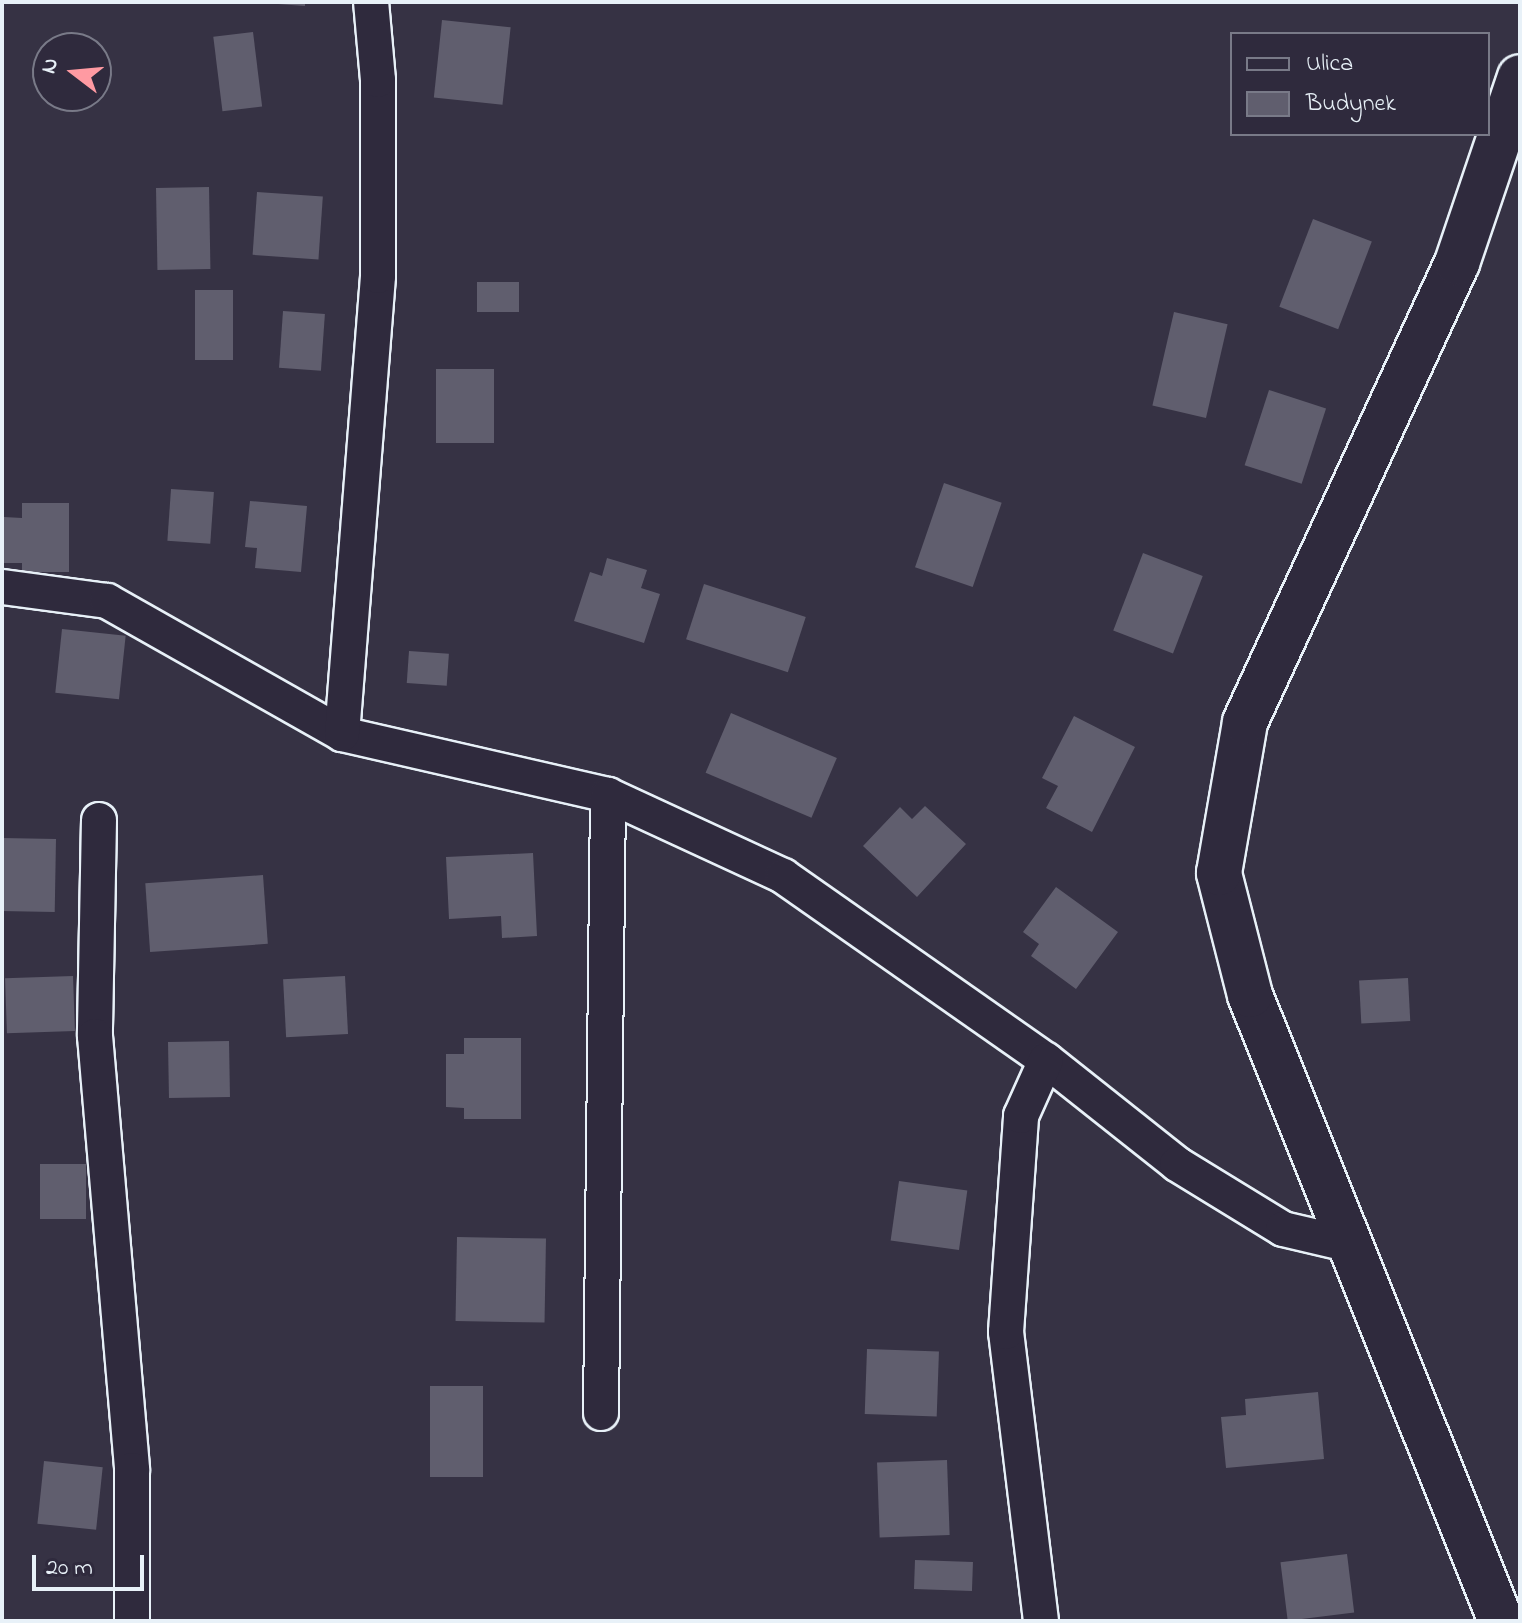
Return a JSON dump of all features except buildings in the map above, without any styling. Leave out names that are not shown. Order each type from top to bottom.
[{"type":"street","points":[[342,734],[378,276],[378,80],[371,2]]},
{"type":"street","points":[[1501,1621],[1250,995],[1219,873],[1245,722],[1457,263],[1520,77]]},
{"type":"street","points":[[2,587],[107,601],[342,734],[608,795],[783,876],[1046,1060],[1177,1164],[1269,1221],[1352,1245]]},
{"type":"street","points":[[601,1413],[608,795]]},
{"type":"street","points":[[99,820],[95,1036],[132,1470],[132,1621]]},
{"type":"street","points":[[1041,1621],[1006,1332],[1021,1116],[1046,1060]]}]
